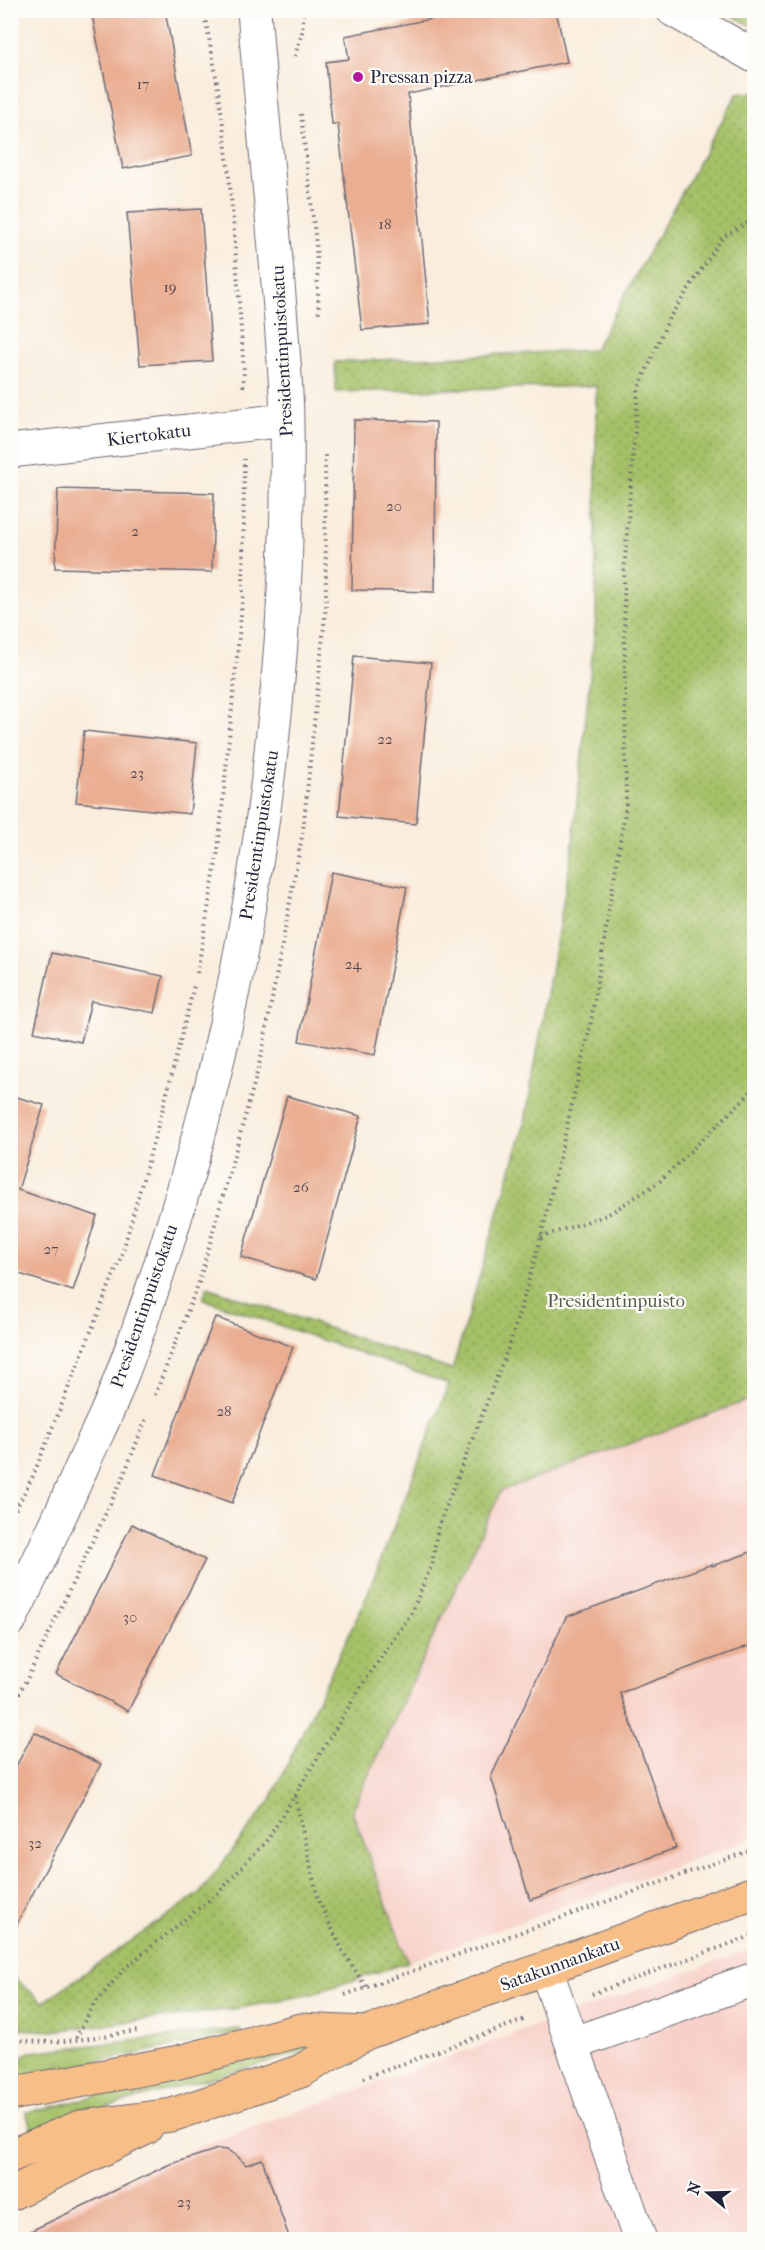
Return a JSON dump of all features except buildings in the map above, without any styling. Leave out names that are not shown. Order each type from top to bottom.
[{"type":"main road","name":"Satakunnankatu","points":[[10,2156],[80,2127],[172,2115],[301,2071],[366,2032],[754,1893]]},
{"type":"main road","name":"Satakunnankatu","points":[[10,2094],[179,2062],[301,2030],[366,2032]]},
{"type":"main road","points":[[10,2194],[172,2115]]},
{"type":"street","name":"Presidentinpuistokatu","points":[[10,1620],[45,1551],[114,1395],[159,1267],[222,1046],[251,896],[272,750],[283,598],[287,420],[274,224],[254,10]]},
{"type":"street","points":[[673,10],[754,56]]},
{"type":"street","name":"Kiertokatu","points":[[10,451],[287,420]]},
{"type":"street","points":[[546,1969],[640,2240]]},
{"type":"street","points":[[572,2044],[754,1979]]},
{"type":"path","points":[[10,1520],[33,1476],[122,1254],[166,1097],[195,982],[218,851],[243,594],[244,370],[232,217],[214,55],[203,10]]},
{"type":"path","points":[[76,2038],[93,2006],[124,1969],[221,1890],[268,1839],[362,1685],[411,1614],[432,1564],[438,1527],[511,1341],[541,1237],[590,1027],[626,806],[624,572],[638,390],[669,318],[723,237],[754,219]]},
{"type":"path","points":[[541,1237],[608,1215],[658,1183],[751,1092],[754,1086]]},
{"type":"path","points":[[295,1796],[318,1899],[342,1950],[366,1987]]},
{"type":"path","points":[[341,1996],[754,1849]]},
{"type":"path","points":[[356,2081],[754,1935]]},
{"type":"path","points":[[10,2038],[26,2042],[43,2042],[144,2030]]},
{"type":"shaded area","points":[[754,1398],[754,1838],[408,1962],[352,1811],[501,1490]]},
{"type":"shaded area","points":[[754,1948],[754,2239],[11,2240],[98,2191],[209,2143]]},
{"type":"green space","points":[[724,11],[754,11],[754,27]]},
{"type":"green space","name":"Presidentinpuisto","points":[[754,92],[754,1398],[501,1491],[352,1811],[408,1962],[312,1994],[235,2009],[52,2031],[18,2029],[11,2025],[11,1975],[43,2002],[200,1893],[270,1801],[366,1598],[449,1384],[203,1299],[207,1287],[452,1370],[525,1122],[572,851],[596,618],[596,386],[336,392],[335,362],[594,350],[737,94]]},
{"type":"green space","points":[[239,2029],[242,2032],[19,2078],[19,2063],[30,2052]]},
{"type":"green space","points":[[312,2046],[312,2050],[60,2120],[32,2131],[26,2112],[61,2105],[243,2056]]},
{"type":"place","name":"Pressan pizza","points":[[358,77]]}]
